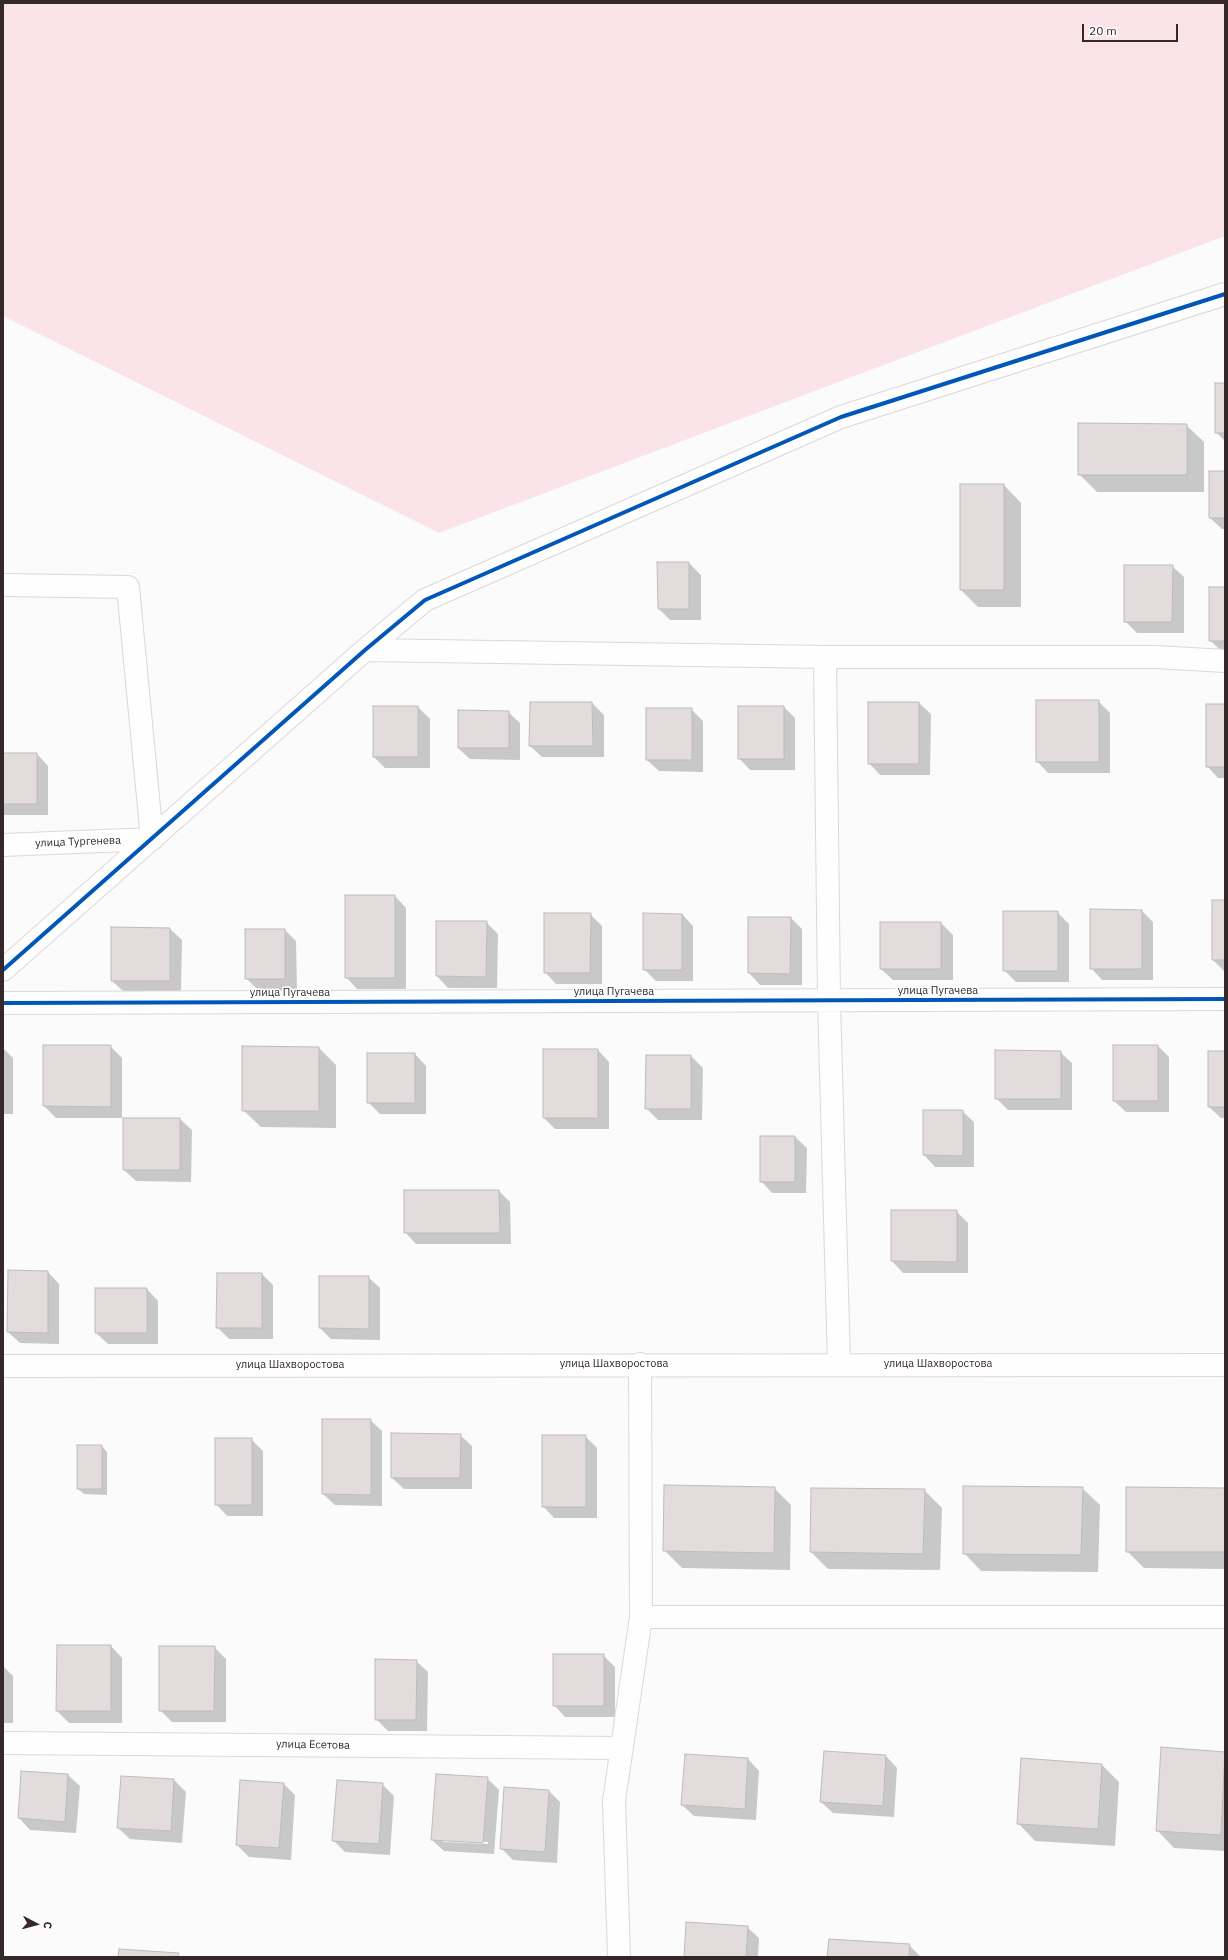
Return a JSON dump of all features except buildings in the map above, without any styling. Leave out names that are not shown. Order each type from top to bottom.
[{"type":"street","points":[[3,970],[365,650],[425,600],[841,417],[1225,294]]},
{"type":"street","points":[[3,585],[128,587],[152,839]]},
{"type":"street","points":[[365,650],[825,657],[1156,657],[1225,661]]},
{"type":"street","points":[[825,657],[830,1000],[839,1364]]},
{"type":"street","name":"улица Тургенева","points":[[3,845],[152,839]]},
{"type":"street","name":"улица Пугачева","points":[[3,1003],[1225,999]]},
{"type":"street","points":[[619,1957],[614,1800],[642,1617],[640,1364]]},
{"type":"street","name":"улица Шахворостова","points":[[3,1366],[640,1364],[1225,1365]]},
{"type":"street","points":[[642,1617],[1225,1617]]},
{"type":"street","name":"улица Есетова","points":[[3,1742],[622,1748]]},
{"type":"shaded area","points":[[3,3],[1225,3],[1225,236],[439,533],[3,316]]},
{"type":"cycle path","points":[[3,970],[365,650],[425,600],[841,417],[1225,294]]},
{"type":"cycle path","points":[[3,1003],[1225,999]]}]
